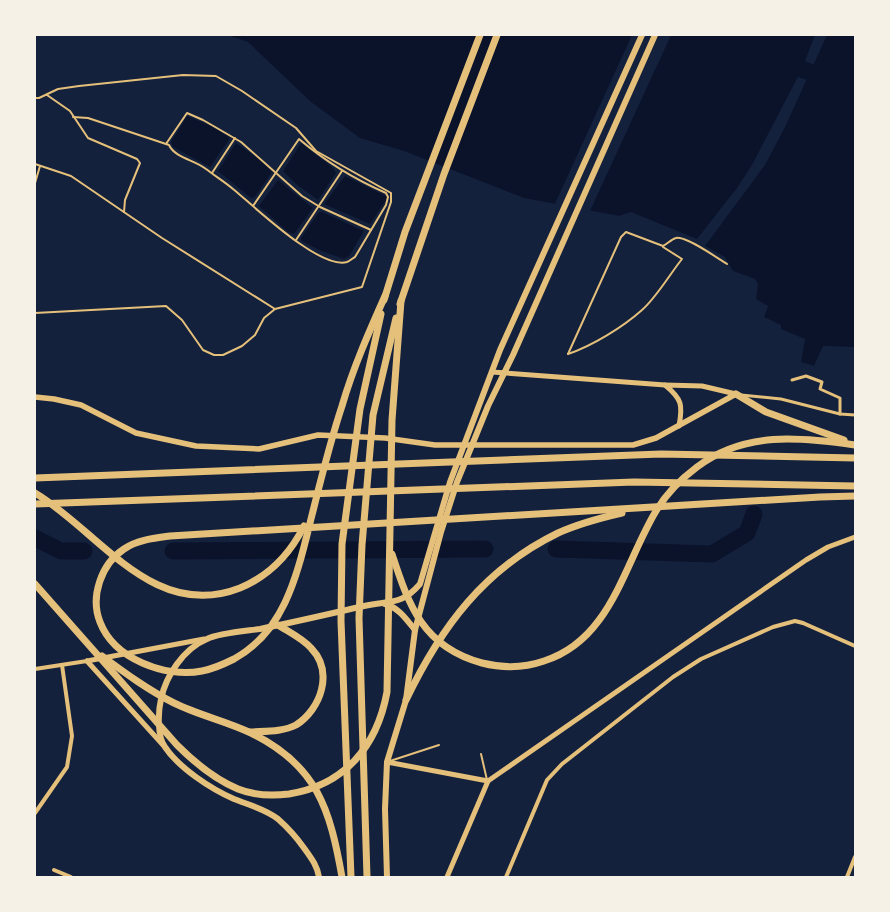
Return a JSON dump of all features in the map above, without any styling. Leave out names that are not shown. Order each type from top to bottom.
[{"type":"highway","points":[[351,877],[341,621],[342,544],[360,409],[385,296],[405,232],[480,35]]},
{"type":"highway","points":[[368,877],[359,618],[362,545],[373,415],[385,359],[401,301],[444,174],[497,35]]},
{"type":"highway","points":[[319,877],[317,865],[278,819],[255,806],[234,798],[199,780],[164,746],[159,725],[159,709],[164,686],[174,668],[185,655],[207,639],[379,603],[399,601],[410,595],[420,584],[450,482],[500,350],[642,35]]},
{"type":"highway","points":[[406,700],[415,630],[457,482],[488,406],[513,355],[655,35]]},
{"type":"highway","points":[[385,296],[361,351],[342,405],[315,502],[289,596],[268,631],[251,649],[217,667],[201,671],[186,672],[168,670],[139,662],[123,652],[105,633],[99,622],[96,596],[104,570],[112,559],[124,549],[155,538],[639,508],[855,496]]},
{"type":"highway","points":[[35,584],[177,745],[195,762],[216,778],[240,790],[265,795],[282,795],[313,789],[328,782],[355,762],[376,730],[383,711],[387,692],[392,420],[401,301]]},
{"type":"highway","points":[[736,394],[780,418],[855,444]]},
{"type":"highway","points":[[390,548],[413,612],[434,637],[461,655],[482,663],[502,667],[534,665],[564,653],[591,630],[613,599],[653,515],[669,493],[698,466],[719,454],[740,445],[758,440],[799,438],[855,444]]},
{"type":"highway","points":[[35,478],[661,454],[855,458]]},
{"type":"highway","points":[[35,504],[634,482],[855,486]]},
{"type":"highway","points":[[35,493],[133,571],[166,588],[199,595],[232,591],[253,582],[270,571],[287,553],[300,533],[315,502]]},
{"type":"highway","points":[[387,877],[385,836],[387,762],[406,700],[424,663],[455,616],[476,592],[498,571],[527,551],[559,533],[593,520],[639,508]]},
{"type":"highway","points":[[379,603],[392,606],[400,612],[415,630]]},
{"type":"highway","points":[[250,732],[277,730],[295,726],[307,716],[317,702],[323,687],[323,674],[320,662],[312,648],[299,637],[278,625]]},
{"type":"highway","points":[[92,649],[152,690],[195,712],[250,732],[288,756],[313,783],[330,820],[342,877]]},
{"type":"main road","points":[[35,397],[54,399],[81,405],[136,433],[196,446],[259,448],[318,435],[385,438],[435,445],[633,445],[656,438],[736,394]]},
{"type":"street","points":[[492,372],[665,385],[702,386],[736,394],[781,399],[840,414],[855,415]]},
{"type":"street","points":[[792,380],[806,376],[822,382],[820,389],[840,398],[840,414]]},
{"type":"street","points":[[665,385],[675,394],[682,404],[678,426]]},
{"type":"street","points":[[447,877],[488,781],[806,560],[828,547],[855,537]]},
{"type":"street","points":[[506,877],[547,780],[575,755],[673,677],[696,662],[773,626],[795,621],[855,646]]},
{"type":"street","points":[[35,669],[207,639]]},
{"type":"street","points":[[87,661],[164,746]]},
{"type":"street","points":[[35,813],[66,767],[72,736],[62,665]]},
{"type":"street","points":[[387,762],[488,781]]},
{"type":"street","points":[[847,877],[855,857]]},
{"type":"street","points":[[54,870],[71,877]]},
{"type":"lane","points":[[35,98],[40,98],[58,89],[183,75],[216,76],[242,91],[296,128],[316,150],[391,193],[391,202],[362,287],[275,308],[264,318],[255,335],[242,346],[224,355],[214,355],[204,350],[182,320],[166,306],[35,314]]},
{"type":"lane","points":[[47,95],[61,104],[73,116],[88,138],[137,159],[140,163],[125,200],[124,212]]},
{"type":"lane","points":[[166,144],[187,113],[235,138],[260,157],[302,196],[319,206],[371,230]]},
{"type":"lane","points":[[73,116],[88,118],[169,145],[172,152],[199,163],[253,206],[270,222],[312,252],[335,261],[347,262],[355,256],[386,205],[388,197],[386,193],[342,172],[320,157],[299,139],[253,206]]},
{"type":"lane","points":[[212,173],[235,138]]},
{"type":"lane","points":[[35,164],[71,176],[124,212],[275,308]]},
{"type":"lane","points":[[35,183],[40,166]]},
{"type":"lane","points":[[296,240],[342,172]]},
{"type":"lane","points":[[626,232],[663,246],[682,259],[642,310],[581,350],[568,354],[621,237],[626,232]]},
{"type":"lane","points":[[663,246],[677,238],[689,239],[706,252],[727,264]]},
{"type":"lane","points":[[387,762],[439,745]]},
{"type":"lane","points":[[481,754],[488,781]]},
{"type":"water","points":[[228,35],[815,35],[802,69],[752,165],[737,188],[697,239],[631,212],[619,216],[524,198],[404,151],[360,138],[311,102],[248,42]]},
{"type":"water","points":[[827,35],[855,35],[855,347],[823,346],[814,366],[801,362],[805,339],[781,329],[781,325],[764,317],[768,306],[756,299],[758,284],[755,279],[733,271],[725,257],[705,246],[765,165],[785,127]]},
{"type":"water","points":[[187,116],[211,126],[229,137],[229,140],[210,167],[173,147],[171,142]]},
{"type":"water","points":[[236,143],[259,159],[272,172],[254,198],[251,198],[218,171]]},
{"type":"water","points":[[301,143],[333,168],[336,173],[318,200],[296,184],[283,171]]},
{"type":"water","points":[[345,176],[388,197],[370,224],[324,204]]},
{"type":"water","points":[[278,180],[313,208],[294,234],[288,232],[259,206]]},
{"type":"water","points":[[319,212],[364,231],[349,256],[344,259],[319,250],[302,241],[301,238]]},
{"type":"pier","points":[[632,35],[671,35],[589,213],[554,206]]},
{"type":"waterway","points":[[780,61],[855,89]]},
{"type":"waterway","points":[[556,549],[712,554],[747,533],[754,514]]},
{"type":"waterway","points":[[35,538],[61,551],[84,551]]},
{"type":"waterway","points":[[173,551],[485,549]]}]
